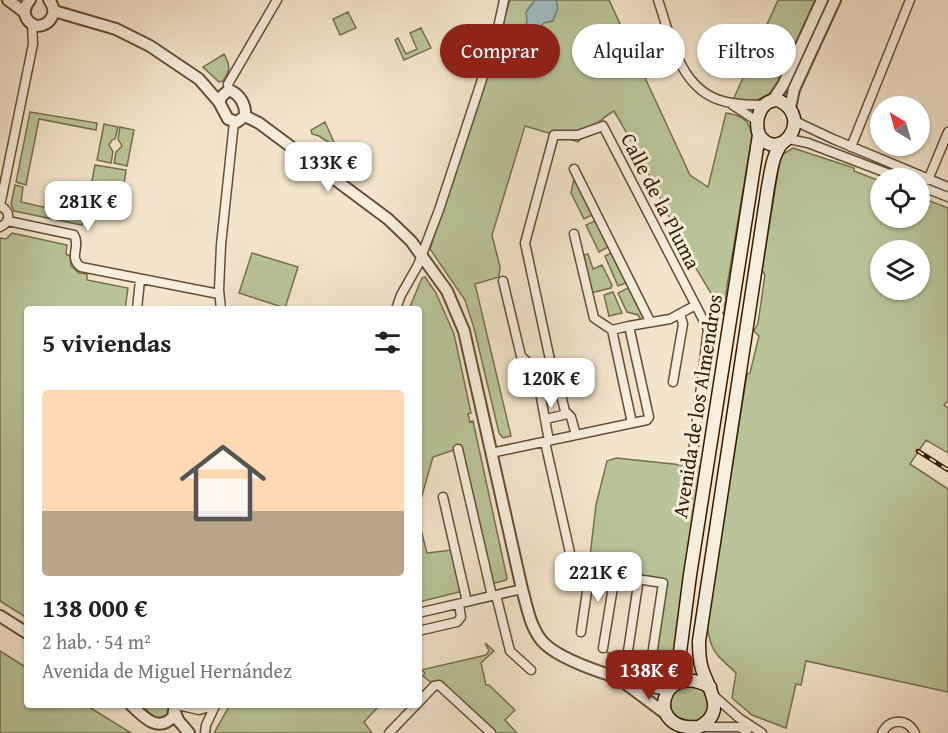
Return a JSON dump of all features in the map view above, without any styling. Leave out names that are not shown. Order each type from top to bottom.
[{"type":"main road","points":[[769,102],[782,102],[792,113],[785,141],[769,144],[759,135],[757,121],[760,110],[769,102]]},
{"type":"main road","name":"Avenida de los Almendros","points":[[672,687],[759,135]]},
{"type":"main road","name":"Avenida de los Almendros","points":[[711,691],[700,662],[701,618],[768,187],[777,150],[785,141]]},
{"type":"main road","points":[[692,680],[711,691],[714,705],[712,712],[698,730],[669,723],[664,702],[672,687],[692,680]]},
{"type":"street","points":[[8,0],[24,12],[27,19],[37,25],[48,23],[53,14],[49,0]]},
{"type":"street","points":[[24,12],[30,0]]},
{"type":"street","points":[[219,102],[230,91],[236,74],[277,0]]},
{"type":"street","points":[[397,306],[422,256],[442,200],[496,37],[504,0]]},
{"type":"street","points":[[658,0],[677,57],[688,78],[703,93],[731,104],[757,121]]},
{"type":"street","points":[[731,104],[769,102],[783,85],[822,0]]},
{"type":"street","points":[[835,0],[794,89],[792,113],[813,130],[900,168]]},
{"type":"street","points":[[851,147],[910,0]]},
{"type":"street","points":[[53,14],[73,16],[134,37],[199,79],[240,97],[245,116]]},
{"type":"street","points":[[8,221],[8,213],[0,206],[37,25]]},
{"type":"street","points":[[199,79],[219,102],[225,117],[234,122]]},
{"type":"street","points":[[234,122],[245,116]]},
{"type":"street","points":[[245,116],[259,123],[388,219],[411,241],[447,291],[464,331],[531,620],[543,642],[560,655],[615,677],[636,690],[669,723]]},
{"type":"street","points":[[221,306],[221,245],[234,122]]},
{"type":"street","name":"Calle de la Pluma","points":[[552,369],[525,243],[554,135],[578,135],[603,126],[694,306]]},
{"type":"street","points":[[930,175],[948,132]]},
{"type":"street","points":[[785,141],[808,143],[874,168]]},
{"type":"street","points":[[574,169],[650,321]]},
{"type":"street","points":[[930,181],[948,188]]},
{"type":"street","points":[[930,190],[948,197]]},
{"type":"street","points":[[0,227],[8,221],[74,235],[76,240],[74,257],[76,263],[81,267],[219,294]]},
{"type":"street","points":[[574,234],[594,318],[612,330],[632,423]]},
{"type":"street","points":[[137,306],[140,280]]},
{"type":"street","points":[[503,281],[521,356],[538,372]]},
{"type":"street","points":[[612,330],[670,319],[694,306],[708,329],[693,453]]},
{"type":"street","points":[[673,382],[683,324],[680,314]]},
{"type":"street","points":[[491,453],[647,420],[649,417],[629,326]]},
{"type":"street","points":[[538,372],[552,369],[555,371],[567,414],[571,417],[576,435]]},
{"type":"street","points":[[538,372],[546,419],[547,441],[573,566],[578,570],[662,582],[651,662]]},
{"type":"street","points":[[546,419],[567,414]]},
{"type":"street","points":[[458,449],[510,651],[531,670]]},
{"type":"street","points":[[422,630],[457,622],[461,617],[463,603],[443,497]]},
{"type":"street","points":[[581,632],[590,571]]},
{"type":"street","points":[[603,648],[615,575]]},
{"type":"street","points":[[628,651],[639,578]]},
{"type":"street","points":[[422,612],[522,589]]},
{"type":"street","points":[[0,616],[24,631]]},
{"type":"street","points":[[615,677],[672,687]]},
{"type":"street","points":[[422,699],[434,686],[442,686],[491,733]]},
{"type":"street","points":[[711,691],[734,714],[760,732]]},
{"type":"street","points":[[160,726],[170,722],[176,708]]},
{"type":"street","points":[[176,708],[178,720],[189,733]]},
{"type":"street","points":[[184,708],[200,710],[206,708]]},
{"type":"street","points":[[206,733],[209,716],[214,708]]},
{"type":"street","points":[[389,733],[413,708]]},
{"type":"street","points":[[142,710],[149,724],[160,726],[172,733]]},
{"type":"street","points":[[882,733],[887,725],[897,721],[908,724],[915,733]]},
{"type":"street","points":[[698,730],[739,727],[747,731]]},
{"type":"street","points":[[719,733],[760,732]]},
{"type":"green space","points":[[510,0],[609,0],[620,24],[572,24],[572,78],[645,78],[690,175],[708,187],[726,113],[744,119],[752,136],[724,315],[685,250],[640,156],[614,111],[578,142],[525,126],[492,235],[500,267],[499,277],[475,284],[511,436],[503,438],[499,433],[465,300],[430,249],[485,78],[560,78],[560,24],[502,24]]},
{"type":"green space","points":[[778,0],[818,0],[796,47],[796,24],[767,24]]},
{"type":"green space","points":[[348,12],[356,28],[340,35],[333,19]]},
{"type":"green space","points":[[421,28],[431,48],[404,60],[395,40],[398,38],[406,54],[417,49],[410,33]]},
{"type":"green space","points":[[224,54],[228,71],[223,81],[219,82],[203,67]]},
{"type":"green space","points":[[743,78],[779,78],[771,93],[757,100],[742,101],[734,98]]},
{"type":"green space","points":[[30,112],[97,123],[96,130],[39,119],[26,185],[16,182]]},
{"type":"green space","points":[[325,122],[336,147],[312,134],[311,130]]},
{"type":"green space","points":[[104,124],[118,127],[115,139],[109,145],[113,152],[111,163],[97,160]]},
{"type":"green space","points":[[120,127],[134,130],[127,166],[114,163],[116,152],[122,146],[118,139]]},
{"type":"green space","points":[[793,148],[854,168],[854,171],[870,177],[870,228],[930,228],[930,201],[948,208],[948,401],[944,405],[948,408],[948,453],[926,440],[910,464],[948,489],[948,692],[806,661],[801,685],[796,684],[786,728],[752,715],[732,698],[736,673],[713,649],[707,625],[747,374],[750,373],[759,336],[754,331],[758,323],[765,275],[762,270],[780,160],[783,154]]},
{"type":"green space","points":[[95,165],[126,170],[122,197],[90,191]]},
{"type":"green space","points":[[575,174],[594,214],[584,219],[571,193]]},
{"type":"green space","points":[[15,185],[23,187],[21,202],[83,216],[82,225],[14,211],[11,204]]},
{"type":"green space","points":[[597,220],[610,246],[599,252],[586,225]]},
{"type":"green space","points":[[12,233],[67,245],[66,254],[70,256],[71,266],[79,273],[87,274],[87,280],[128,288],[125,306],[24,306],[24,616],[0,601],[0,238],[6,239]]},
{"type":"green space","points":[[613,252],[628,282],[618,286],[605,256]]},
{"type":"green space","points":[[252,253],[298,267],[286,306],[279,306],[239,293]]},
{"type":"green space","points":[[588,254],[593,269],[602,265],[612,285],[611,288],[590,293],[581,256]]},
{"type":"green space","points":[[425,277],[436,293],[454,334],[471,413],[468,414],[470,422],[473,421],[507,578],[491,584],[460,448],[433,457],[422,496],[422,306],[410,306],[422,278]]},
{"type":"green space","points":[[630,287],[646,318],[641,320],[638,315],[627,312],[618,293]]},
{"type":"green space","points":[[613,292],[622,313],[609,316],[604,295]]},
{"type":"green space","points":[[616,458],[701,467],[673,676],[661,684],[613,666],[607,652],[636,662],[637,660],[654,662],[666,580],[589,565],[596,505],[607,461]]},
{"type":"green space","points":[[422,534],[427,553],[452,550],[463,591],[422,601]]},
{"type":"green space","points":[[485,643],[494,651],[481,663],[486,685],[489,685],[515,710],[505,720],[517,733],[495,733],[423,676],[425,673],[422,670],[486,655],[489,651]]},
{"type":"green space","points":[[0,651],[24,666],[24,708],[91,708],[131,733],[0,733]]},
{"type":"green space","points":[[689,685],[703,690],[708,704],[703,718],[689,723],[675,718],[670,704],[675,690]]},
{"type":"green space","points":[[147,708],[169,708],[168,716],[161,721],[147,714]]},
{"type":"green space","points":[[228,708],[377,708],[364,722],[372,733],[214,733]]},
{"type":"water","points":[[535,0],[556,0],[558,8],[553,21],[543,24],[526,24],[526,12]]},
{"type":"railway","points":[[918,451],[948,470]]}]
